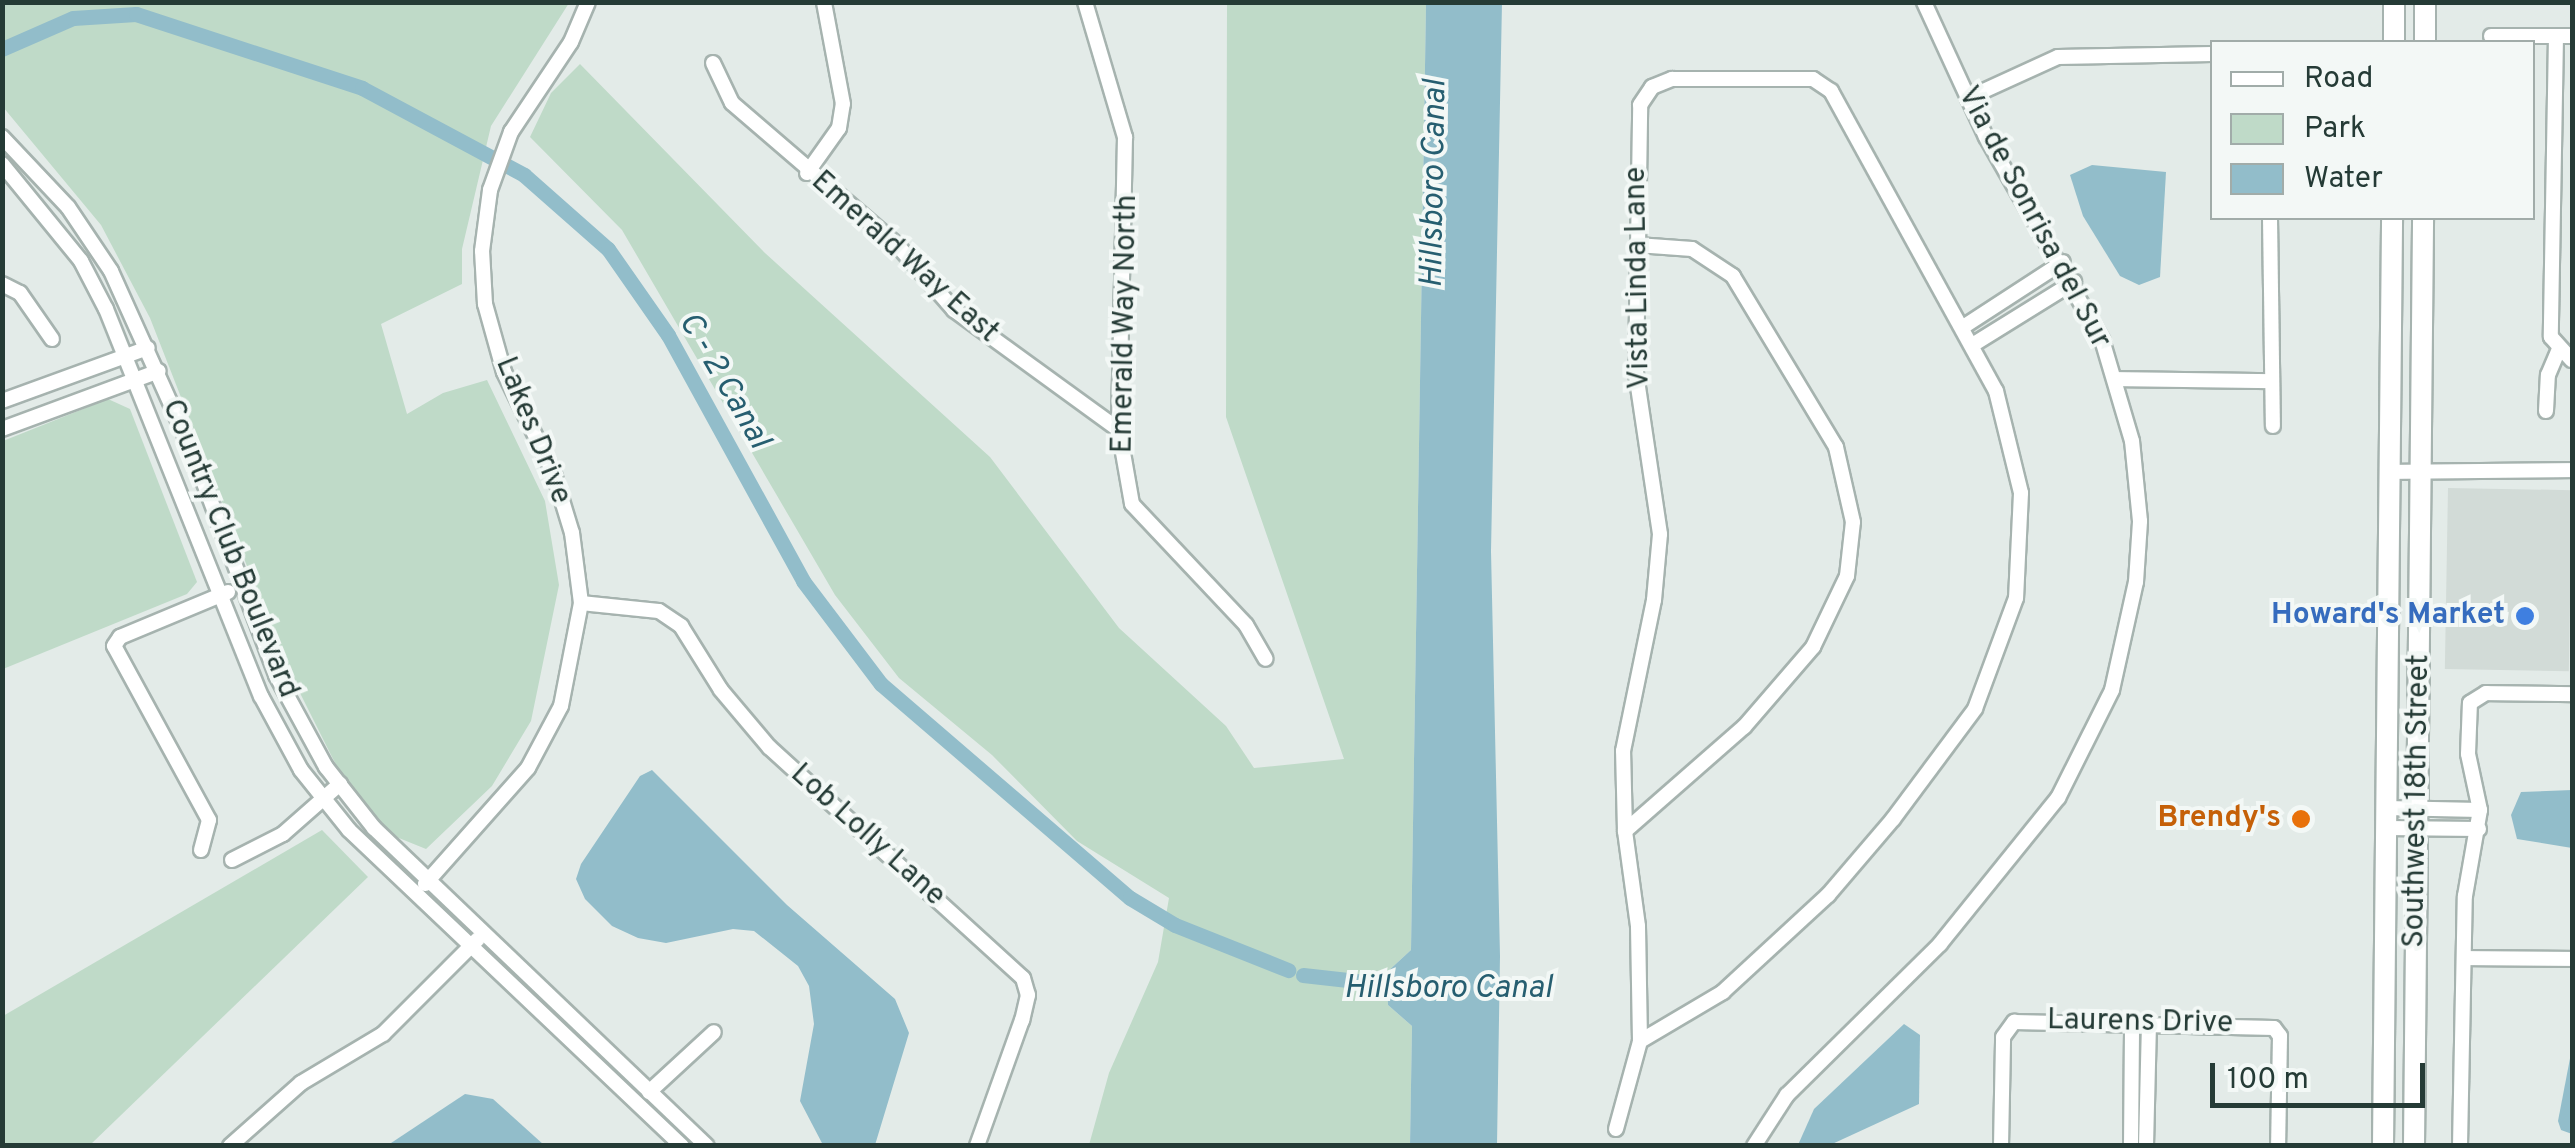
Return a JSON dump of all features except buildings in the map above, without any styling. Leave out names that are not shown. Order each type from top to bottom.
[{"type":"main road","points":[[2394,2],[2394,40]]},
{"type":"main road","points":[[2425,2],[2425,40]]},
{"type":"main road","name":"Southwest 18th Street","points":[[2383,1146],[2392,220]]},
{"type":"main road","name":"Southwest 18th Street","points":[[2414,1146],[2424,220]]},
{"type":"street","name":"Lakes Drive","points":[[416,893],[528,768],[561,706],[581,603],[572,533],[554,474],[504,372],[486,304],[482,251],[490,190],[511,132],[571,42],[588,2]]},
{"type":"street","points":[[808,173],[839,128],[844,104],[824,2]]},
{"type":"street","name":"Emerald Way North","points":[[1085,2],[1125,138],[1119,430],[1132,504],[1246,626],[1266,659]]},
{"type":"street","name":"Via de Sonrisa del Sur","points":[[1754,1146],[1812,1066],[1893,992],[1994,882],[2058,798],[2097,727],[2127,635],[2139,552],[2138,481],[2116,379],[2074,282],[1968,98],[1924,2]]},
{"type":"street","points":[[2491,36],[2572,36]]},
{"type":"street","points":[[2556,36],[2551,338],[2558,350],[2572,360]]},
{"type":"street","points":[[1968,98],[2058,57],[2210,54]]},
{"type":"street","name":"Emerald Way East","points":[[713,63],[732,103],[808,173],[898,246],[954,310],[1119,430]]},
{"type":"street","name":"Vista Linda Lane","points":[[1616,1128],[1624,1078],[1640,1041],[1638,926],[1625,831],[1624,737],[1654,600],[1660,534],[1636,374],[1638,115],[1652,87],[1672,80],[1813,79],[1831,91],[1884,197],[1974,344],[2005,416],[2021,493],[2016,598],[1992,673],[1934,769],[1828,895],[1723,992],[1640,1041]]},
{"type":"street","name":"Country Club Boulevard","points":[[2,137],[38,170],[97,249],[158,371],[294,714],[340,784],[429,880],[652,1088],[706,1146]]},
{"type":"street","name":"Country Club Boulevard","points":[[2,164],[81,260],[127,355],[281,738],[323,800],[682,1146]]},
{"type":"street","points":[[2270,220],[2269,381],[2273,426]]},
{"type":"street","points":[[1625,831],[1744,727],[1813,647],[1847,576],[1852,522],[1836,447],[1733,276],[1692,248],[1636,245]]},
{"type":"street","points":[[81,260],[97,249]]},
{"type":"street","points":[[1963,327],[2063,262]]},
{"type":"street","points":[[1974,344],[2074,282]]},
{"type":"street","points":[[2,284],[20,292],[52,339]]},
{"type":"street","points":[[2,401],[148,348]]},
{"type":"street","points":[[2546,410],[2548,375],[2558,350]]},
{"type":"street","points":[[2,429],[158,371]]},
{"type":"street","points":[[2116,379],[2269,381]]},
{"type":"street","points":[[2390,472],[2572,470]]},
{"type":"street","points":[[201,850],[209,820],[114,646],[120,637],[241,587]]},
{"type":"street","name":"Lob Lolly Lane","points":[[581,603],[659,611],[682,626],[722,690],[769,747],[1022,978],[1028,995],[1022,1020],[976,1146]]},
{"type":"street","points":[[2460,1146],[2465,896],[2480,810],[2468,739],[2476,696],[2572,694]]},
{"type":"street","points":[[232,860],[283,834],[340,784]]},
{"type":"street","points":[[2386,818],[2480,810]]},
{"type":"street","points":[[2418,818],[2479,828]]},
{"type":"street","points":[[230,1146],[301,1083],[383,1034],[485,931]]},
{"type":"street","points":[[2464,958],[2572,959]]},
{"type":"street","name":"Laurens Drive","points":[[2001,1146],[2006,1028],[2014,1022],[2274,1028],[2280,1036],[2278,1146]]},
{"type":"street","points":[[2131,1146],[2132,1022]]},
{"type":"street","points":[[2146,1146],[2149,1023]]},
{"type":"street","points":[[640,1102],[714,1032]]},
{"type":"shaded area","points":[[2448,488],[2572,490],[2569,671],[2445,669]]},
{"type":"green space","points":[[3,3],[569,3],[491,126],[462,249],[462,284],[381,324],[407,414],[443,393],[487,380],[545,501],[559,585],[531,721],[492,786],[426,849],[389,834],[352,797],[285,663],[150,318],[101,225],[3,107]]},
{"type":"green space","points":[[1227,3],[1426,3],[1411,950],[1386,973],[1388,1005],[1412,1026],[1410,1145],[1089,1145],[1109,1073],[1158,962],[1169,898],[1077,841],[992,755],[899,678],[835,595],[622,230],[530,137],[551,93],[580,64],[765,253],[990,457],[1119,628],[1226,726],[1254,768],[1344,759],[1226,417]]},
{"type":"green space","points":[[108,399],[130,409],[197,582],[187,594],[3,669],[3,441]]},
{"type":"green space","points":[[322,830],[368,877],[90,1145],[3,1145],[3,1016]]},
{"type":"water","name":"Hillsboro Canal","points":[[1426,3],[1502,3],[1491,551],[1500,956],[1497,1145],[1410,1145],[1412,1026],[1388,1005],[1386,973],[1411,950]]},
{"type":"water","points":[[2092,165],[2166,172],[2160,277],[2139,285],[2120,276],[2083,216],[2070,175]]},
{"type":"water","points":[[652,770],[787,905],[895,999],[909,1033],[875,1145],[823,1145],[800,1101],[814,1024],[809,986],[798,966],[754,931],[733,929],[666,943],[638,938],[612,926],[585,899],[576,879],[581,864],[640,776]]},
{"type":"water","points":[[2572,790],[2572,848],[2517,839],[2511,815],[2521,792]]},
{"type":"water","points":[[1904,1024],[1920,1035],[1919,1104],[1830,1145],[1798,1145],[1814,1109]]},
{"type":"water","points":[[2572,1048],[2572,1134],[2561,1130],[2558,1121]]},
{"type":"water","points":[[465,1094],[493,1099],[544,1145],[388,1145]]},
{"type":"waterway","name":"C - 2 Canal","points":[[2,49],[73,18],[136,14],[362,88],[524,175],[608,249],[668,335],[803,581],[881,684],[1130,898],[1175,925],[1288,970]]},
{"type":"waterway","name":"C - 2 Canal","points":[[1303,975],[1357,981]]},
{"type":"waterway","points":[[1372,983],[1407,985]]},
{"type":"place","name":"Howard's Market","points":[[2525,616]]},
{"type":"place","name":"Brendy's","points":[[2301,819]]}]
